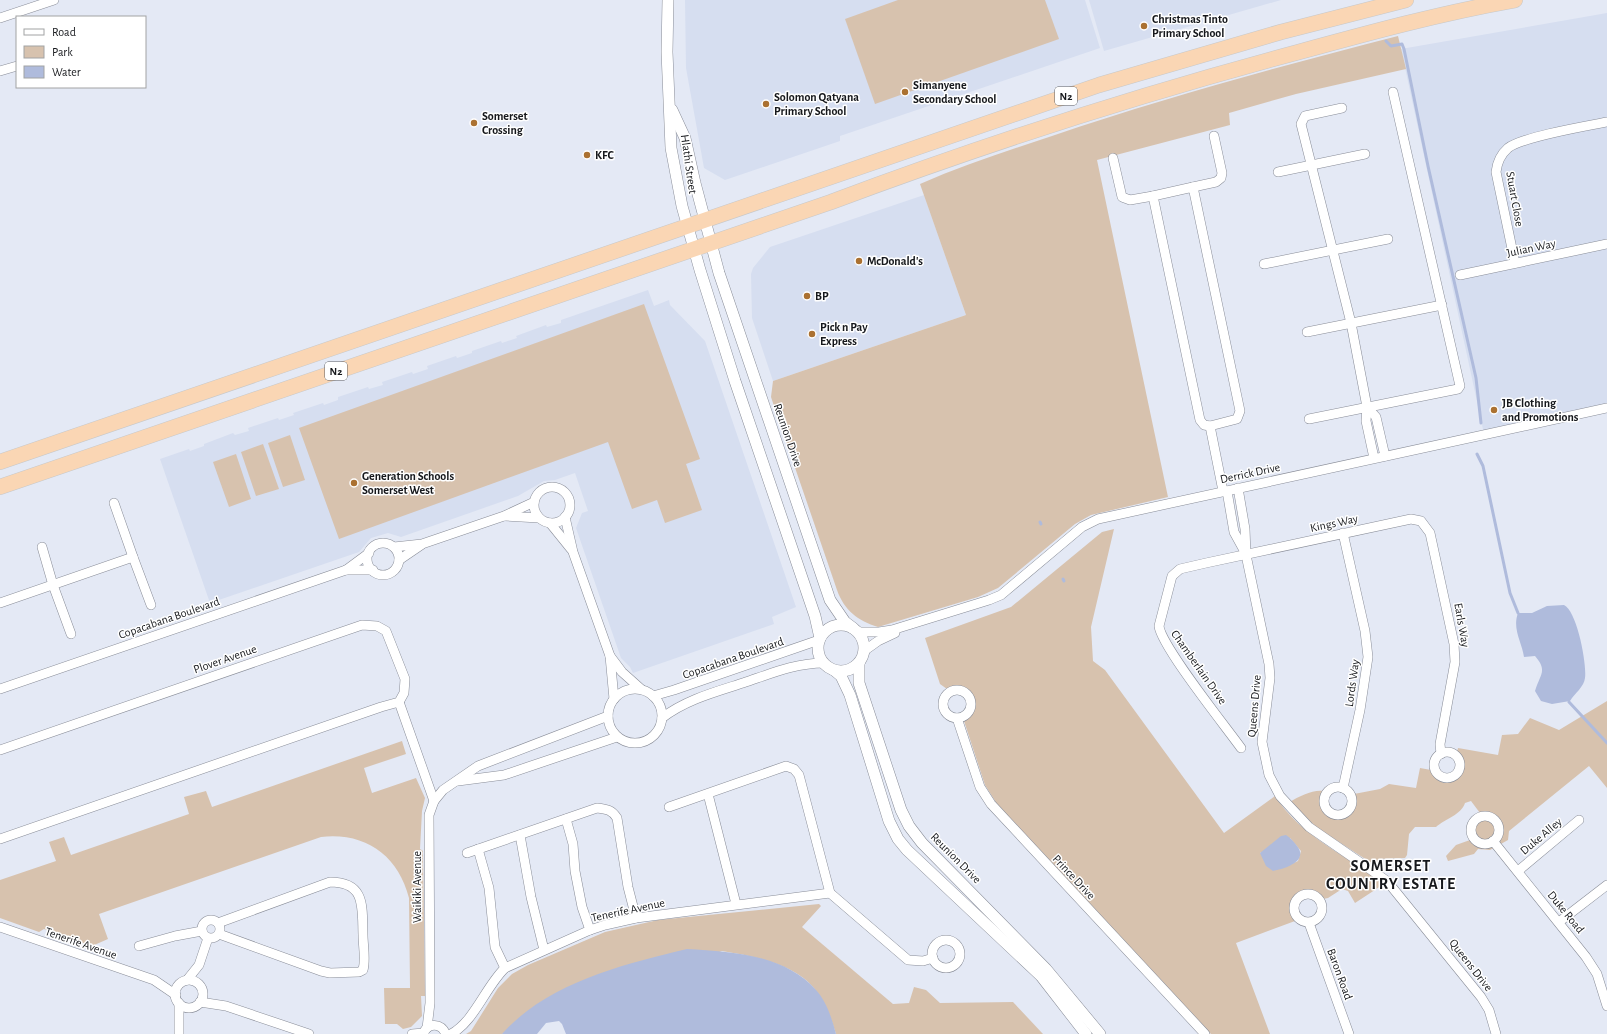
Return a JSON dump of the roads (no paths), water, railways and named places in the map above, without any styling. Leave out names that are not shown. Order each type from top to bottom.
[{"type":"highway","name":"N2","points":[[0,462],[1099,84],[1274,34],[1406,0]]},
{"type":"highway","name":"N2","points":[[0,487],[831,202],[951,158],[1163,89],[1355,36],[1515,0]]},
{"type":"street","points":[[0,18],[54,0]]},
{"type":"street","name":"Hlathi Street","points":[[668,0],[667,52],[671,148],[682,206],[694,249]]},
{"type":"street","points":[[0,71],[16,66]]},
{"type":"street","points":[[1309,420],[1460,388],[1393,92]]},
{"type":"street","name":"Hlathi Street","points":[[670,106],[685,138],[710,243]]},
{"type":"street","points":[[1342,108],[1305,116],[1301,124],[1310,166],[1334,250],[1351,323],[1367,407],[1366,421],[1374,458]]},
{"type":"street","name":"Stuart Close","points":[[1515,263],[1496,172],[1497,163],[1502,154],[1508,148],[1520,142],[1607,122]]},
{"type":"street","points":[[1113,158],[1122,197],[1130,200],[1153,196],[1216,182],[1221,178],[1222,173],[1214,136]]},
{"type":"street","points":[[1278,172],[1365,154]]},
{"type":"street","points":[[1153,196],[1200,420],[1204,424],[1210,426],[1237,419],[1240,411],[1193,187]]},
{"type":"street","points":[[1264,264],[1388,239]]},
{"type":"street","name":"Reunion Drive","points":[[710,243],[830,600],[845,622],[856,630]]},
{"type":"street","name":"Julian Way","points":[[1460,275],[1607,244]]},
{"type":"street","points":[[694,249],[736,381],[815,616],[820,639],[818,653],[824,663],[841,676],[850,694],[889,821],[898,839],[907,850],[1041,976],[1086,1034]]},
{"type":"street","points":[[1308,332],[1442,305]]},
{"type":"street","points":[[1367,407],[1376,417],[1385,456]]},
{"type":"street","name":"Derrick Drive","points":[[856,630],[883,632],[1001,595],[1082,527],[1098,519],[1607,408]]},
{"type":"street","name":"Queens Drive","points":[[1210,426],[1234,532],[1246,555]]},
{"type":"street","points":[[422,544],[399,560],[395,569],[388,574],[380,574],[373,570],[368,562],[371,548],[380,543],[394,546],[422,544],[504,516],[534,502],[540,492],[551,487],[562,491],[569,500],[568,512],[565,517],[555,523],[550,523]]},
{"type":"street","name":"Queens Drive","points":[[1238,488],[1245,529],[1246,555],[1269,664],[1270,678],[1262,742],[1269,775],[1280,796],[1301,821],[1377,873],[1395,889],[1481,997],[1489,1010],[1496,1034]]},
{"type":"street","name":"Copacabana Boulevard","points":[[114,502],[151,605]]},
{"type":"street","points":[[534,502],[536,514],[539,518]]},
{"type":"street","points":[[504,516],[539,518],[550,523],[573,552]]},
{"type":"street","points":[[565,517],[573,552],[610,656],[614,699]]},
{"type":"street","name":"Kings Way","points":[[1246,555],[1411,519],[1421,521],[1426,526]]},
{"type":"street","name":"Earls Way","points":[[1426,526],[1432,540],[1454,644],[1454,678],[1440,744],[1441,754]]},
{"type":"street","name":"Lords Way","points":[[1343,788],[1362,702],[1368,657],[1344,533]]},
{"type":"street","points":[[394,546],[398,553],[399,560]]},
{"type":"street","points":[[42,547],[53,585],[71,634]]},
{"type":"street","name":"Copacabana Boulevard","points":[[0,689],[346,570],[369,553]]},
{"type":"street","name":"Chamberlain Drive","points":[[1242,748],[1163,639],[1159,626],[1170,581],[1175,573],[1180,569],[1246,555]]},
{"type":"street","points":[[0,603],[133,557]]},
{"type":"street","name":"Copacabana Boulevard","points":[[346,570],[373,570]]},
{"type":"street","name":"Derrick Drive","points":[[864,651],[886,637],[923,620]]},
{"type":"street","name":"Plover Avenue","points":[[0,750],[362,624],[377,626],[386,631],[405,679],[404,693],[399,702]]},
{"type":"street","points":[[820,639],[832,626],[843,625],[856,630],[864,642],[864,651],[859,664],[849,670],[835,671]]},
{"type":"street","name":"Copacabana Boulevard","points":[[653,696],[820,639]]},
{"type":"street","points":[[610,656],[622,672],[641,689],[653,696],[660,706],[662,718],[657,732],[651,738],[634,744],[625,742],[617,737],[611,730],[608,716],[610,703],[614,699],[624,691],[641,689]]},
{"type":"street","points":[[662,718],[684,704],[738,685],[792,667],[824,663]]},
{"type":"street","name":"Reunion Drive","points":[[859,664],[859,682],[901,810],[908,826],[922,843],[1046,969],[1100,1034]]},
{"type":"street","points":[[0,838],[399,702],[434,801]]},
{"type":"street","name":"Waikiki Avenue","points":[[425,1032],[430,1003],[429,815],[434,801],[443,790],[478,766],[608,716]]},
{"type":"street","name":"Prince Drive","points":[[957,718],[980,787],[991,804],[1205,1034]]},
{"type":"street","name":"Waikiki Avenue","points":[[457,781],[504,775],[617,737]]},
{"type":"street","points":[[669,807],[786,766],[794,769],[798,772],[803,788],[825,879],[830,893],[908,960],[917,961],[933,958]]},
{"type":"street","points":[[708,794],[736,904]]},
{"type":"street","points":[[467,853],[597,808],[606,809],[617,818],[628,887],[636,918]]},
{"type":"street","points":[[566,819],[573,844],[575,871],[582,907],[590,930]]},
{"type":"street","name":"Duke Alley","points":[[1518,871],[1579,820]]},
{"type":"street","points":[[520,835],[531,897],[544,950]]},
{"type":"street","name":"Duke Road","points":[[1493,841],[1560,922],[1597,974],[1607,1006]]},
{"type":"street","points":[[478,849],[489,888],[495,947],[505,968]]},
{"type":"street","points":[[218,923],[330,882],[342,882],[350,885],[362,900],[364,967],[359,972],[325,972],[219,934]]},
{"type":"street","points":[[1560,922],[1607,885]]},
{"type":"street","name":"Tenerife Avenue","points":[[425,1032],[445,1031],[465,1022],[495,978],[505,968],[590,930],[636,918],[830,893]]},
{"type":"street","points":[[139,946],[175,936],[205,934],[213,938],[219,934],[220,927],[218,923],[213,920],[207,921],[203,925],[205,934],[199,965],[202,998],[179,1031]]},
{"type":"street","name":"Baron Road","points":[[1309,922],[1349,1034]]},
{"type":"street","name":"Tenerife Avenue","points":[[0,927],[154,980],[184,982]]},
{"type":"street","points":[[179,1031],[177,999],[178,986],[184,982],[199,965]]},
{"type":"street","name":"Tenerife Avenue","points":[[154,980],[177,999]]},
{"type":"street","points":[[184,982],[193,980],[226,1006]]},
{"type":"street","points":[[177,999],[183,1006],[226,1006],[309,1034]]},
{"type":"street","name":"Waikiki Avenue","points":[[430,1003],[445,1031]]},
{"type":"street","points":[[412,1034],[425,1032]]},
{"type":"water","points":[[1564,605],[1569,609],[1577,627],[1583,650],[1585,678],[1581,687],[1570,701],[1552,704],[1541,701],[1535,691],[1542,673],[1541,665],[1535,656],[1524,657],[1517,630],[1516,619],[1518,613],[1532,613],[1547,606]]},
{"type":"water","points":[[1286,835],[1297,846],[1300,851],[1300,856],[1298,860],[1289,866],[1273,871],[1266,866],[1260,853],[1281,836]]},
{"type":"water","points":[[687,949],[756,957],[789,969],[803,978],[820,995],[829,1011],[836,1034],[566,1034],[562,1024],[559,1021],[546,1023],[537,1034],[502,1034],[520,1016],[541,1001],[564,989],[613,969],[638,961]]},
{"type":"waterway","points":[[1386,41],[1391,46],[1402,44],[1404,49],[1428,166],[1476,378],[1481,423]]},
{"type":"waterway","points":[[1477,454],[1483,466],[1510,593],[1518,613]]},
{"type":"waterway","points":[[1569,702],[1607,743]]},
{"type":"place","name":"Christmas Tinto Primary School","points":[[1144,26]]},
{"type":"place","name":"Simanyene Secondary School","points":[[905,92]]},
{"type":"place","name":"Solomon Qatyana Primary School","points":[[766,104]]},
{"type":"place","name":"Somerset Crossing","points":[[474,123]]},
{"type":"place","name":"KFC","points":[[587,155]]},
{"type":"place","name":"McDonald's","points":[[859,261]]},
{"type":"place","name":"BP","points":[[807,296]]},
{"type":"place","name":"Pick n Pay Express","points":[[812,334]]},
{"type":"place","name":"JB Clothing and Promotions","points":[[1494,410]]},
{"type":"place","name":"Generation Schools Somerset West","points":[[354,483]]},
{"type":"district","name":"SOMERSET COUNTRY ESTATE","points":[[1391,874]]}]
